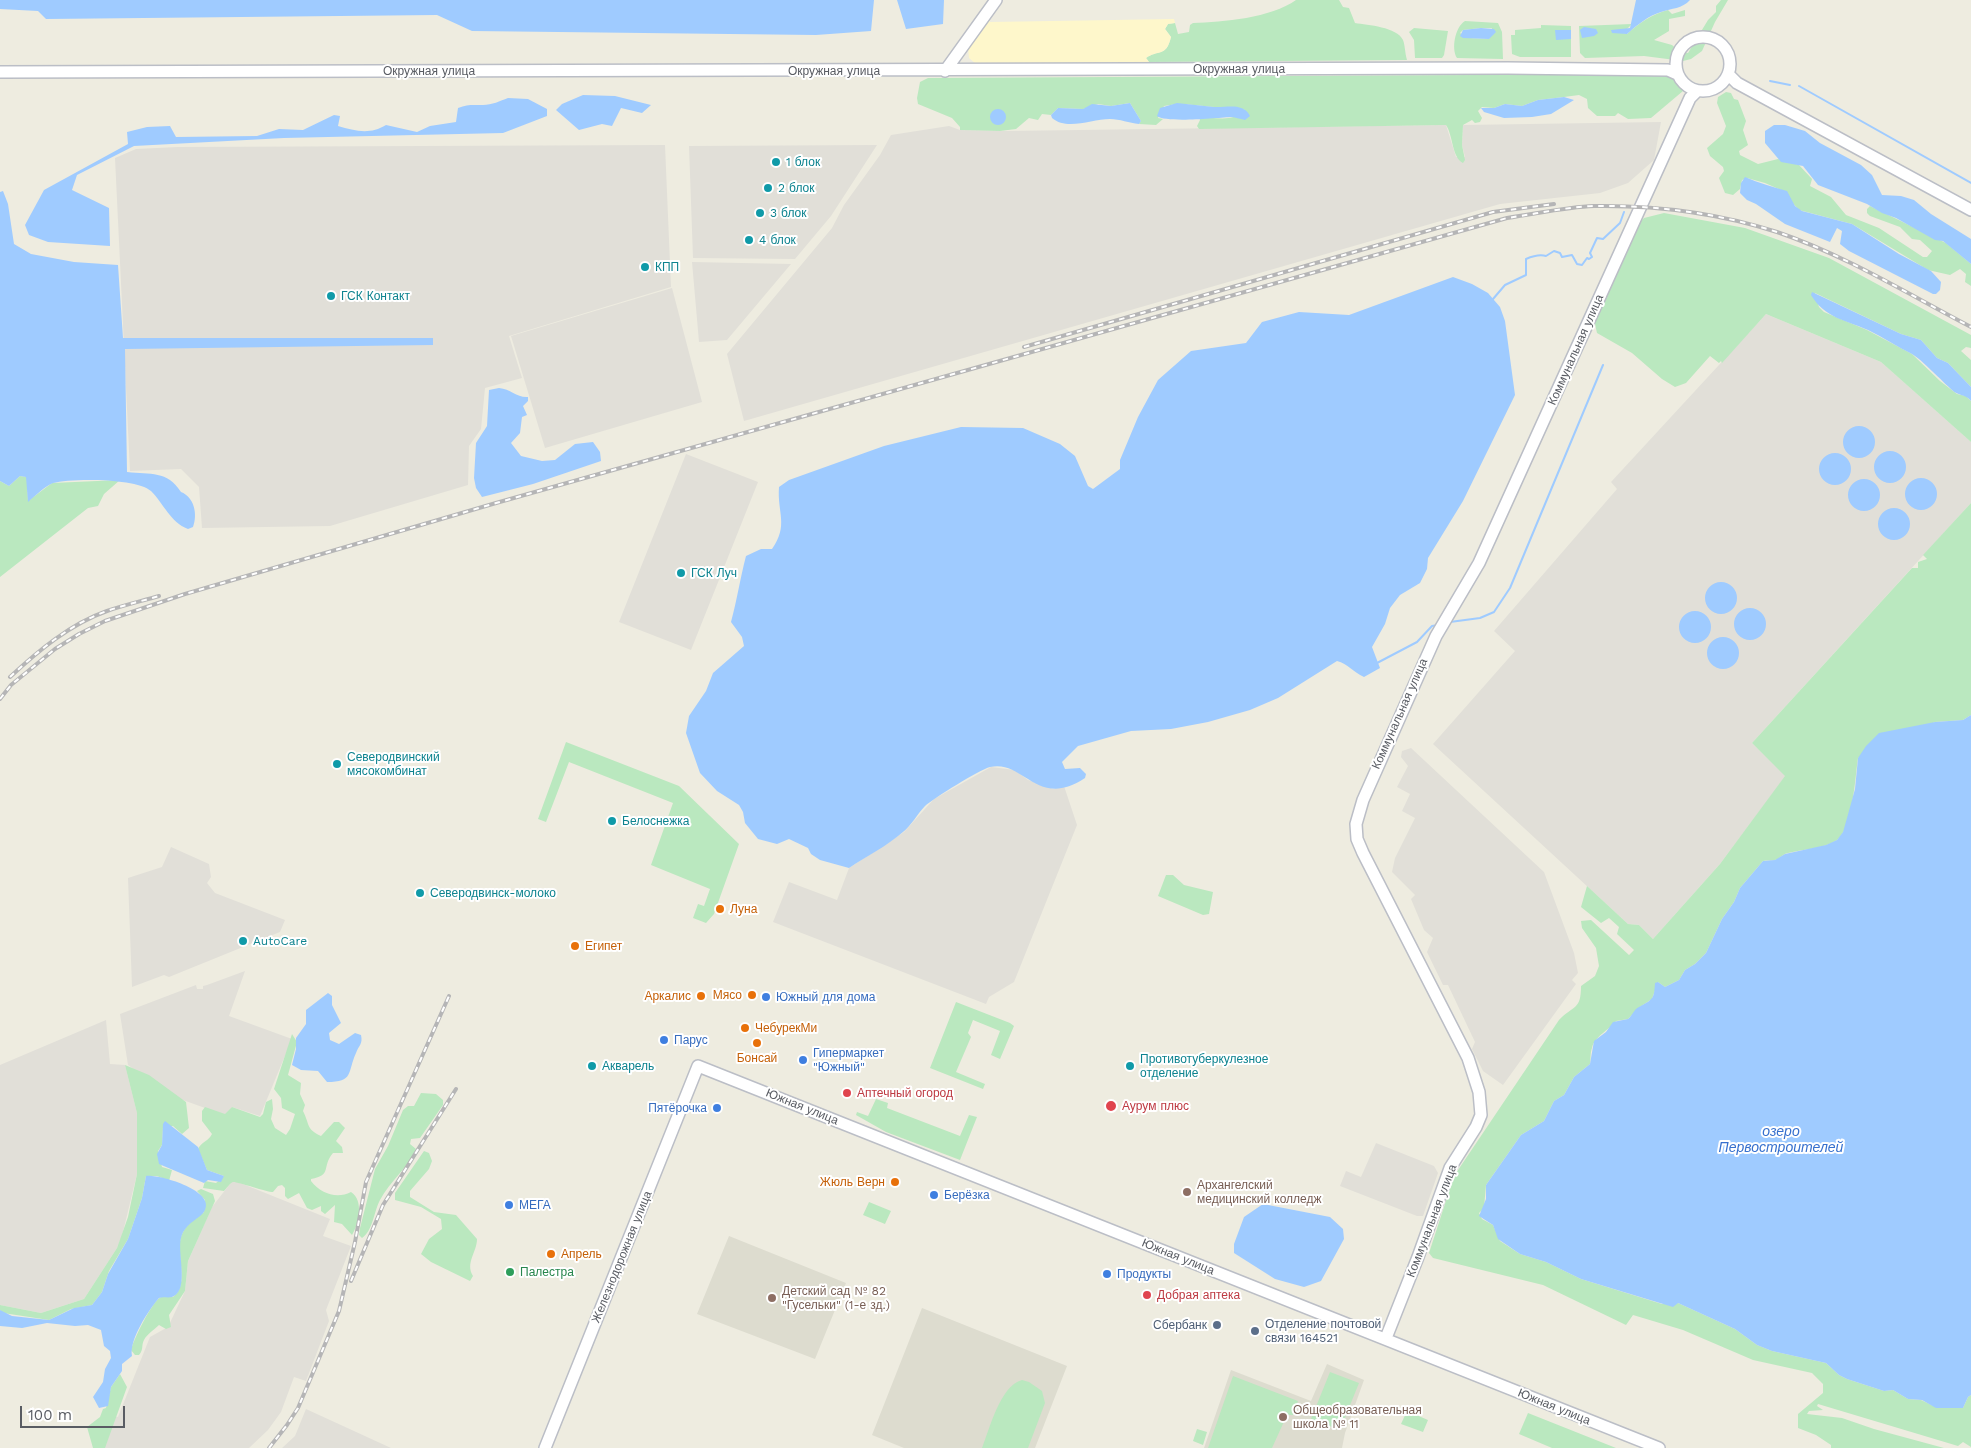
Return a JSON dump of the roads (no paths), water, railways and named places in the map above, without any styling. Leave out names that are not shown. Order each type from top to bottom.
[{"type":"main road","points":[[945,71],[996,0]]},
{"type":"main road","points":[[1701,37],[1720,43],[1729,56],[1726,78],[1708,91],[1692,92],[1673,69],[1679,50],[1684,44],[1701,37]]},
{"type":"main road","name":"Окружная улица","points":[[0,72],[1673,69]]},
{"type":"main road","points":[[1726,78],[1971,210]]},
{"type":"main road","name":"Коммунальная улица","points":[[1386,1338],[1418,1258],[1450,1168],[1476,1127],[1481,1114],[1479,1092],[1468,1058],[1363,853],[1356,832],[1356,824],[1363,800],[1436,636],[1479,563],[1692,92]]},
{"type":"main road","name":"Южная улица","points":[[698,1066],[1659,1448]]},
{"type":"main road","name":"Железнодорожная улица","points":[[545,1448],[698,1066]]},
{"type":"water","points":[[0,0],[874,0],[871,31],[816,35],[472,31],[437,15],[46,19],[38,11],[0,9]]},
{"type":"water","points":[[897,0],[944,0],[943,24],[906,29]]},
{"type":"water","points":[[1636,0],[1690,0],[1680,7],[1652,16],[1627,34],[1612,33],[1611,30],[1630,28]]},
{"type":"water","points":[[1584,27],[1596,29],[1598,33],[1594,36],[1582,38],[1580,30]]},
{"type":"water","points":[[1494,29],[1496,32],[1489,39],[1463,38],[1460,36],[1463,30]]},
{"type":"water","points":[[1555,30],[1571,30],[1571,39],[1556,40]]},
{"type":"water","points":[[583,95],[615,96],[651,105],[642,113],[621,108],[612,126],[602,124],[579,130],[556,110],[562,104]]},
{"type":"water","points":[[1564,97],[1574,100],[1551,114],[1532,117],[1504,118],[1484,112],[1481,108],[1494,108],[1505,104],[1522,106],[1538,100]]},
{"type":"water","points":[[508,98],[528,99],[547,109],[547,116],[503,133],[284,138],[134,146],[77,175],[72,190],[109,208],[110,246],[48,242],[29,235],[25,225],[44,190],[128,144],[127,132],[147,127],[170,126],[176,137],[257,136],[279,129],[303,130],[334,115],[340,116],[338,126],[350,129],[368,131],[386,125],[417,132],[430,126],[456,122],[458,108],[468,105],[496,103]]},
{"type":"water","points":[[1130,103],[1141,121],[1139,124],[1103,119],[1065,124],[1058,122],[1051,115],[1058,108],[1083,109],[1092,104],[1111,106]]},
{"type":"water","points":[[1177,103],[1214,107],[1239,107],[1250,116],[1245,120],[1230,117],[1192,120],[1170,119],[1157,116],[1160,108]]},
{"type":"water","points":[[998,109],[1004,111],[1006,117],[1004,123],[998,125],[992,123],[990,117],[992,111]]},
{"type":"water","points":[[1774,125],[1785,125],[1805,131],[1820,143],[1861,165],[1872,175],[1882,195],[1901,196],[1914,200],[1931,214],[1971,239],[1971,264],[1943,241],[1935,240],[1867,204],[1818,185],[1803,166],[1781,162],[1765,143],[1765,131]]},
{"type":"water","points":[[1745,177],[1787,191],[1795,206],[1802,211],[1852,224],[1899,254],[1931,271],[1941,282],[1940,290],[1933,294],[1849,251],[1840,244],[1842,231],[1837,228],[1830,242],[1785,224],[1747,200],[1740,193],[1741,183]]},
{"type":"water","points":[[3,191],[8,204],[14,244],[31,254],[74,262],[118,265],[123,338],[433,338],[433,345],[125,349],[127,472],[158,475],[176,485],[194,506],[195,517],[193,527],[188,529],[176,522],[151,491],[144,487],[119,481],[74,480],[53,483],[28,502],[26,477],[20,476],[9,486],[0,481],[0,192]]},
{"type":"water","points":[[1453,277],[1472,284],[1488,293],[1500,307],[1505,321],[1515,395],[1463,501],[1428,558],[1427,569],[1420,583],[1400,595],[1390,608],[1385,624],[1372,647],[1380,668],[1364,677],[1337,661],[1278,698],[1250,710],[1208,722],[1171,729],[1131,731],[1078,746],[1062,762],[1065,769],[1080,768],[1086,774],[1085,778],[1069,786],[1055,789],[1043,786],[1002,766],[984,769],[930,802],[897,837],[849,868],[820,860],[811,854],[808,848],[789,839],[777,844],[758,839],[745,823],[743,812],[739,805],[717,791],[700,773],[686,733],[689,716],[706,691],[713,673],[744,646],[742,637],[731,622],[746,556],[761,549],[772,549],[777,541],[781,526],[779,487],[789,480],[884,446],[961,427],[1023,428],[1060,444],[1075,456],[1088,486],[1093,489],[1120,469],[1120,460],[1138,417],[1158,380],[1191,351],[1246,343],[1262,322],[1299,312],[1349,315]]},
{"type":"water","points":[[1812,292],[1901,334],[1921,340],[1937,358],[1948,363],[1971,387],[1971,401],[1967,397],[1954,392],[1912,354],[1868,330],[1829,314],[1817,303],[1811,295]]},
{"type":"water","points":[[499,388],[528,397],[528,401],[523,406],[527,415],[522,417],[520,433],[511,443],[521,456],[542,461],[555,460],[575,444],[593,442],[600,452],[601,461],[533,484],[482,497],[476,488],[474,478],[476,443],[487,426],[489,390]]},
{"type":"water","points":[[1859,426],[1865,427],[1870,431],[1874,436],[1874,448],[1870,453],[1865,457],[1859,458],[1853,457],[1848,453],[1844,448],[1843,442],[1844,436],[1848,431],[1853,427]]},
{"type":"water","points":[[1890,451],[1896,452],[1901,456],[1905,461],[1905,473],[1901,478],[1896,482],[1890,483],[1884,482],[1879,478],[1875,473],[1874,467],[1875,461],[1879,456],[1884,452]]},
{"type":"water","points":[[1835,453],[1841,454],[1846,458],[1850,463],[1850,475],[1846,480],[1841,484],[1835,485],[1829,484],[1824,480],[1820,475],[1819,469],[1820,463],[1824,458],[1829,454]]},
{"type":"water","points":[[1921,478],[1927,479],[1932,483],[1936,488],[1936,500],[1932,505],[1927,509],[1921,510],[1915,509],[1910,505],[1906,500],[1905,494],[1906,488],[1910,483],[1915,479]]},
{"type":"water","points":[[1864,479],[1870,480],[1875,484],[1879,489],[1879,501],[1875,506],[1870,510],[1864,511],[1858,510],[1853,506],[1849,501],[1848,495],[1849,489],[1853,484],[1858,480]]},
{"type":"water","points":[[1894,508],[1900,509],[1905,513],[1909,518],[1909,530],[1905,535],[1900,539],[1894,540],[1888,539],[1883,535],[1879,530],[1878,524],[1879,518],[1883,513],[1888,509]]},
{"type":"water","points":[[1721,582],[1727,583],[1732,587],[1736,592],[1736,604],[1732,609],[1727,613],[1721,614],[1715,613],[1710,609],[1706,604],[1705,598],[1706,592],[1710,587],[1715,583]]},
{"type":"water","points":[[1750,608],[1756,609],[1761,613],[1765,618],[1765,630],[1761,635],[1756,639],[1750,640],[1744,639],[1739,635],[1735,630],[1734,624],[1735,618],[1739,613],[1744,609]]},
{"type":"water","points":[[1695,611],[1701,612],[1706,616],[1710,621],[1710,633],[1706,638],[1701,642],[1695,643],[1689,642],[1684,638],[1680,633],[1679,627],[1680,621],[1684,616],[1689,612]]},
{"type":"water","points":[[1723,637],[1729,638],[1734,642],[1738,647],[1738,659],[1734,664],[1729,668],[1723,669],[1717,668],[1712,664],[1708,659],[1707,653],[1708,647],[1712,642],[1717,638]]},
{"type":"water","name":"озеро Первостроителей","points":[[1971,715],[1971,1395],[1968,1397],[1963,1408],[1936,1408],[1922,1400],[1908,1399],[1893,1390],[1884,1391],[1847,1379],[1839,1375],[1826,1363],[1772,1351],[1757,1345],[1735,1329],[1678,1303],[1673,1307],[1581,1279],[1546,1262],[1520,1254],[1498,1239],[1493,1225],[1479,1216],[1486,1199],[1486,1185],[1521,1135],[1544,1121],[1554,1101],[1564,1095],[1574,1077],[1590,1064],[1594,1041],[1606,1032],[1613,1022],[1628,1019],[1637,1008],[1648,1002],[1653,995],[1655,983],[1658,982],[1665,987],[1679,980],[1685,970],[1695,964],[1706,953],[1722,919],[1734,902],[1740,888],[1763,861],[1775,860],[1785,854],[1826,845],[1837,840],[1843,832],[1855,789],[1858,758],[1866,746],[1879,733],[1935,722],[1963,720]]},
{"type":"water","points":[[328,993],[332,996],[332,1005],[341,1023],[329,1033],[330,1040],[339,1044],[355,1033],[361,1035],[360,1044],[348,1075],[346,1078],[336,1082],[327,1082],[318,1071],[301,1070],[292,1065],[296,1049],[296,1038],[306,1024],[306,1010]]},
{"type":"water","points":[[165,1121],[198,1147],[207,1170],[224,1176],[221,1182],[208,1180],[204,1183],[159,1164],[157,1154],[162,1145],[163,1124]]},
{"type":"water","points":[[146,1176],[173,1181],[194,1190],[202,1196],[206,1203],[205,1210],[189,1224],[181,1238],[182,1278],[178,1292],[172,1297],[159,1298],[150,1310],[136,1334],[133,1342],[132,1356],[122,1364],[122,1371],[111,1387],[108,1406],[99,1408],[93,1397],[103,1382],[105,1369],[111,1358],[110,1351],[104,1346],[101,1330],[88,1325],[75,1326],[47,1323],[22,1328],[0,1326],[0,1310],[12,1316],[49,1320],[74,1308],[92,1305],[102,1292],[108,1274],[128,1239],[142,1198]]},
{"type":"water","points":[[1263,1204],[1330,1217],[1343,1229],[1344,1239],[1321,1281],[1304,1287],[1275,1279],[1234,1253],[1234,1244],[1244,1217]]},
{"type":"waterway","points":[[1770,81],[1790,85]]},
{"type":"waterway","points":[[1799,86],[1971,183]]},
{"type":"waterway","points":[[1493,299],[1505,285],[1526,275],[1526,259],[1538,255],[1546,256],[1554,251],[1560,253],[1562,257],[1572,255],[1577,264],[1582,265],[1587,258],[1592,257],[1590,253],[1597,238],[1603,239],[1620,223],[1624,212]]},
{"type":"waterway","points":[[1450,622],[1480,618],[1494,612],[1510,588],[1603,365]]},
{"type":"waterway","points":[[1377,663],[1417,642],[1432,626],[1438,625]]},
{"type":"railway","points":[[1024,347],[1493,212],[1554,204]]},
{"type":"railway","points":[[0,699],[11,685],[55,649],[79,634],[105,621],[185,594],[496,503],[1507,218],[1572,208],[1617,206],[1664,209],[1710,215],[1755,225],[1802,241],[1852,263],[1971,327]]},
{"type":"railway","points":[[10,677],[43,648],[80,623],[107,611],[159,596]]},
{"type":"railway","points":[[269,1448],[298,1408],[339,1311],[355,1242],[366,1182],[449,996]]},
{"type":"railway","points":[[351,1281],[383,1205],[456,1089]]},
{"type":"place","name":"1 блок","points":[[776,162]]},
{"type":"place","name":"2 блок","points":[[768,188]]},
{"type":"place","name":"3 блок","points":[[760,213]]},
{"type":"place","name":"4 блок","points":[[749,240]]},
{"type":"place","name":"КПП","points":[[645,267]]},
{"type":"place","name":"ГСК Контакт","points":[[331,296]]},
{"type":"place","name":"ГСК Луч","points":[[681,573]]},
{"type":"place","name":"Северодвинский мясокомбинат","points":[[337,764]]},
{"type":"place","name":"Белоснежка","points":[[612,821]]},
{"type":"place","name":"Северодвинск-молоко","points":[[420,893]]},
{"type":"place","name":"Луна","points":[[720,909]]},
{"type":"place","name":"AutoCare","points":[[243,941]]},
{"type":"place","name":"Египет","points":[[575,946]]},
{"type":"place","name":"Мясо","points":[[752,995]]},
{"type":"place","name":"Аркалис","points":[[701,996]]},
{"type":"place","name":"Южный для дома","points":[[766,997]]},
{"type":"place","name":"ЧебурекМи","points":[[745,1028]]},
{"type":"place","name":"Парус","points":[[664,1040]]},
{"type":"place","name":"Бонсай","points":[[757,1043]]},
{"type":"place","name":"Гипермаркет \"Южный\"","points":[[803,1060]]},
{"type":"place","name":"Акварель","points":[[592,1066]]},
{"type":"place","name":"Противотуберкулезное отделение","points":[[1130,1066]]},
{"type":"place","name":"Аптечный огород","points":[[847,1093]]},
{"type":"place","name":"Аурум плюс","points":[[1111,1106]]},
{"type":"place","name":"Пятёрочка","points":[[717,1108]]},
{"type":"place","name":"Жюль Верн","points":[[895,1182]]},
{"type":"place","name":"Архангелский медицинский колледж","points":[[1187,1192]]},
{"type":"place","name":"Берёзка","points":[[934,1195]]},
{"type":"place","name":"МЕГА","points":[[509,1205]]},
{"type":"place","name":"Апрель","points":[[551,1254]]},
{"type":"place","name":"Палестра","points":[[510,1272]]},
{"type":"place","name":"Продукты","points":[[1107,1274]]},
{"type":"place","name":"Добрая аптека","points":[[1147,1295]]},
{"type":"place","name":"Детский сад № 82 \"Гусельки\" (1-е зд.)","points":[[772,1298]]},
{"type":"place","name":"Сбербанк","points":[[1217,1325]]},
{"type":"place","name":"Отделение почтовой связи 164521","points":[[1255,1331]]},
{"type":"place","name":"Общеобразовательная школа № 11","points":[[1283,1417]]}]
